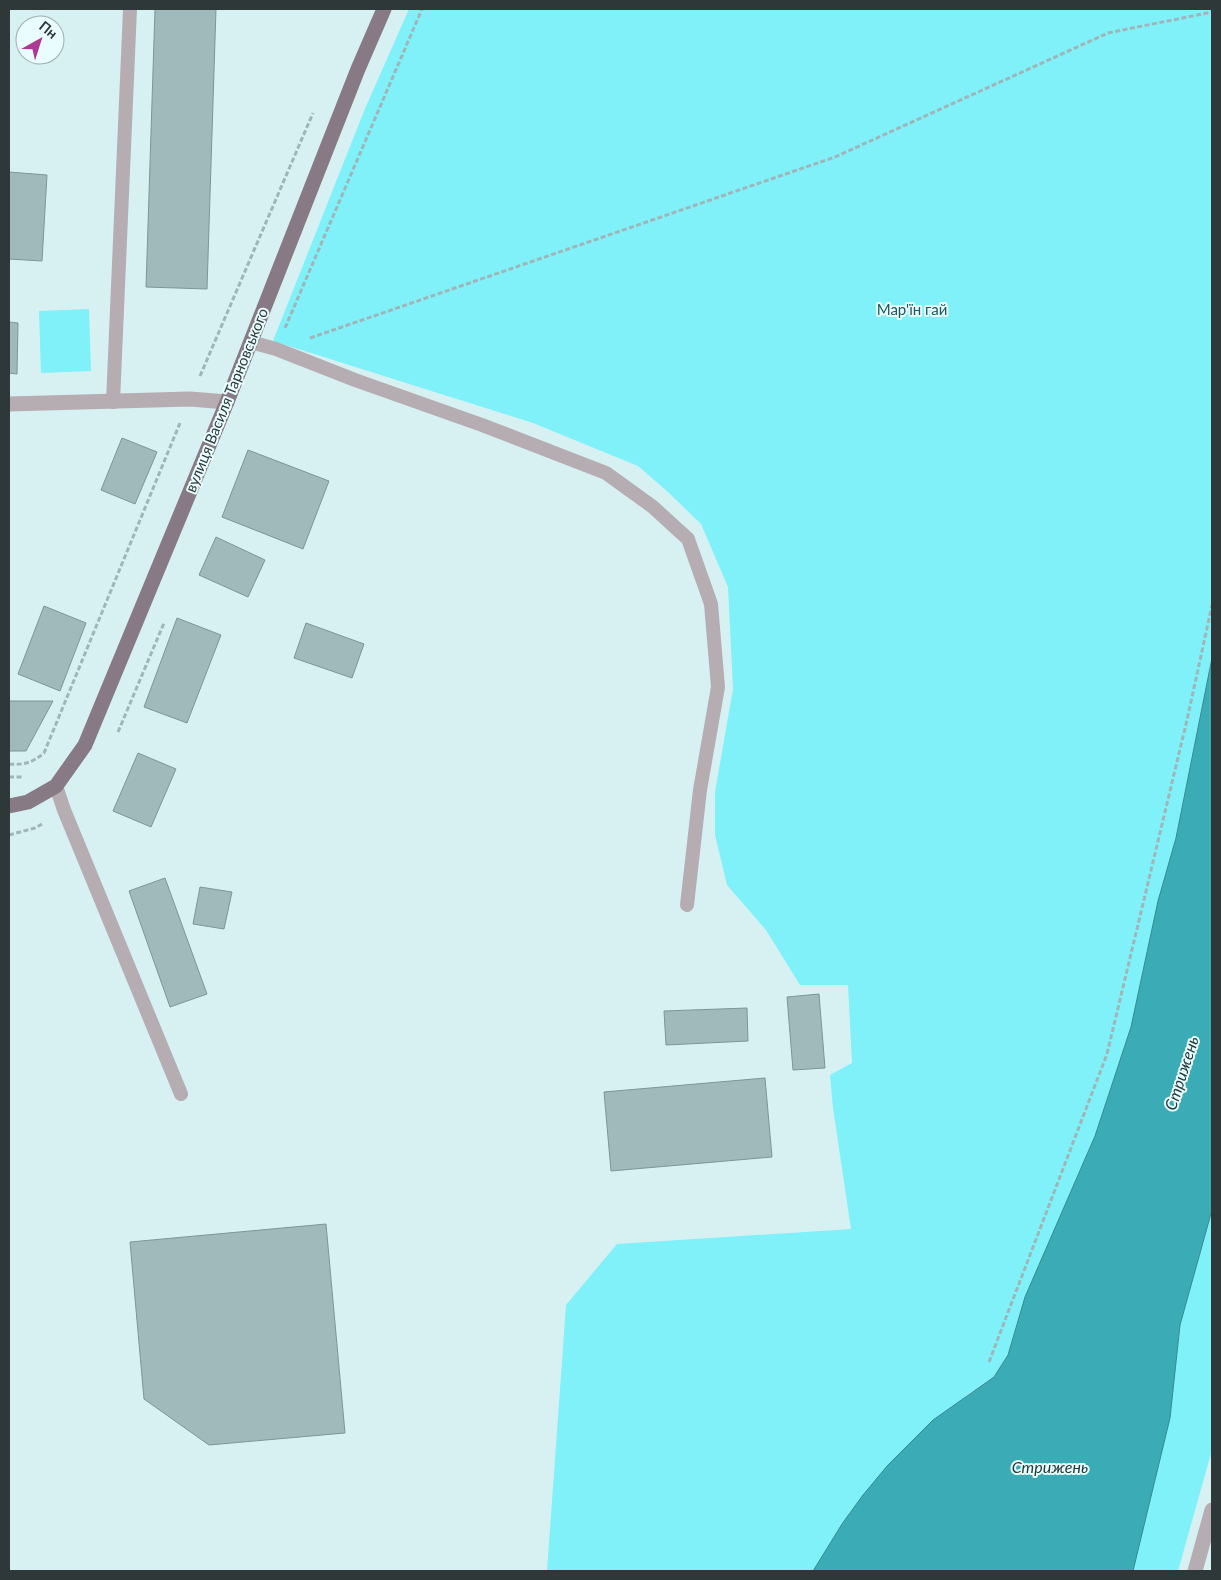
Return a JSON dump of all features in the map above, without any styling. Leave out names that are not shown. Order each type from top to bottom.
[{"type":"main road","name":"вулиця Василя Тарновського","points":[[56,786],[85,745],[227,402],[358,69],[384,9]]},
{"type":"main road","points":[[9,806],[28,802],[56,786]]},
{"type":"street","points":[[9,404],[190,399],[227,402]]},
{"type":"street","points":[[1195,1571],[1212,1510]]},
{"type":"lane","points":[[113,402],[130,9]]},
{"type":"lane","points":[[250,342],[276,349],[606,472],[653,508],[688,539],[711,604],[718,687],[700,790],[687,905]]},
{"type":"lane","points":[[56,786],[61,803],[181,1094]]},
{"type":"path","points":[[276,349],[422,9]]},
{"type":"path","points":[[276,349],[835,157],[1108,33],[1212,12]]},
{"type":"path","points":[[9,764],[35,761],[44,753],[190,399],[314,109]]},
{"type":"path","points":[[990,1362],[1107,1054],[1187,720],[1212,605]]},
{"type":"green space","name":"Мар'їн гай","points":[[409,9],[1212,9],[1212,658],[1176,838],[1158,901],[1131,1027],[1095,1136],[1025,1297],[1008,1355],[994,1377],[967,1395],[842,1524],[813,1571],[547,1571],[566,1305],[617,1244],[851,1229],[830,1075],[852,1063],[848,985],[800,985],[766,930],[727,885],[715,835],[715,792],[733,689],[728,587],[701,524],[638,466],[533,423],[273,341],[364,111]]},
{"type":"green space","points":[[89,309],[91,371],[41,373],[39,311]]},
{"type":"green space","points":[[1212,1210],[1212,1450],[1178,1571],[1133,1571],[1170,1418],[1180,1325]]},
{"type":"water","name":"Стрижень","points":[[1212,658],[1212,1210],[1180,1325],[1170,1418],[1133,1571],[813,1571],[842,1524],[888,1465],[933,1420],[994,1377],[1008,1355],[1025,1297],[1095,1136],[1131,1027],[1158,901],[1176,838]]},
{"type":"building","points":[[155,9],[216,9],[207,289],[146,287]]},
{"type":"building","points":[[9,172],[47,175],[42,261],[9,259]]},
{"type":"building","points":[[9,322],[18,323],[17,374],[9,373]]},
{"type":"building","points":[[122,438],[157,452],[135,504],[101,490]]},
{"type":"building","points":[[248,450],[329,481],[303,549],[222,517]]},
{"type":"building","points":[[216,537],[265,560],[248,597],[199,575]]},
{"type":"building","points":[[44,606],[86,623],[60,691],[18,674]]},
{"type":"building","points":[[177,618],[221,635],[187,723],[144,707]]},
{"type":"building","points":[[306,623],[364,644],[352,678],[294,658]]},
{"type":"building","points":[[9,701],[53,701],[26,751],[9,751]]},
{"type":"building","points":[[138,753],[176,769],[151,827],[113,811]]},
{"type":"building","points":[[165,878],[207,994],[170,1007],[129,891]]},
{"type":"building","points":[[200,887],[232,892],[224,929],[193,924]]},
{"type":"building","points":[[819,994],[825,1068],[793,1070],[787,997]]},
{"type":"building","points":[[747,1008],[748,1041],[666,1045],[664,1011]]},
{"type":"building","points":[[765,1078],[772,1157],[611,1171],[604,1092]]},
{"type":"building","points":[[326,1224],[345,1433],[209,1445],[144,1399],[130,1242]]}]
